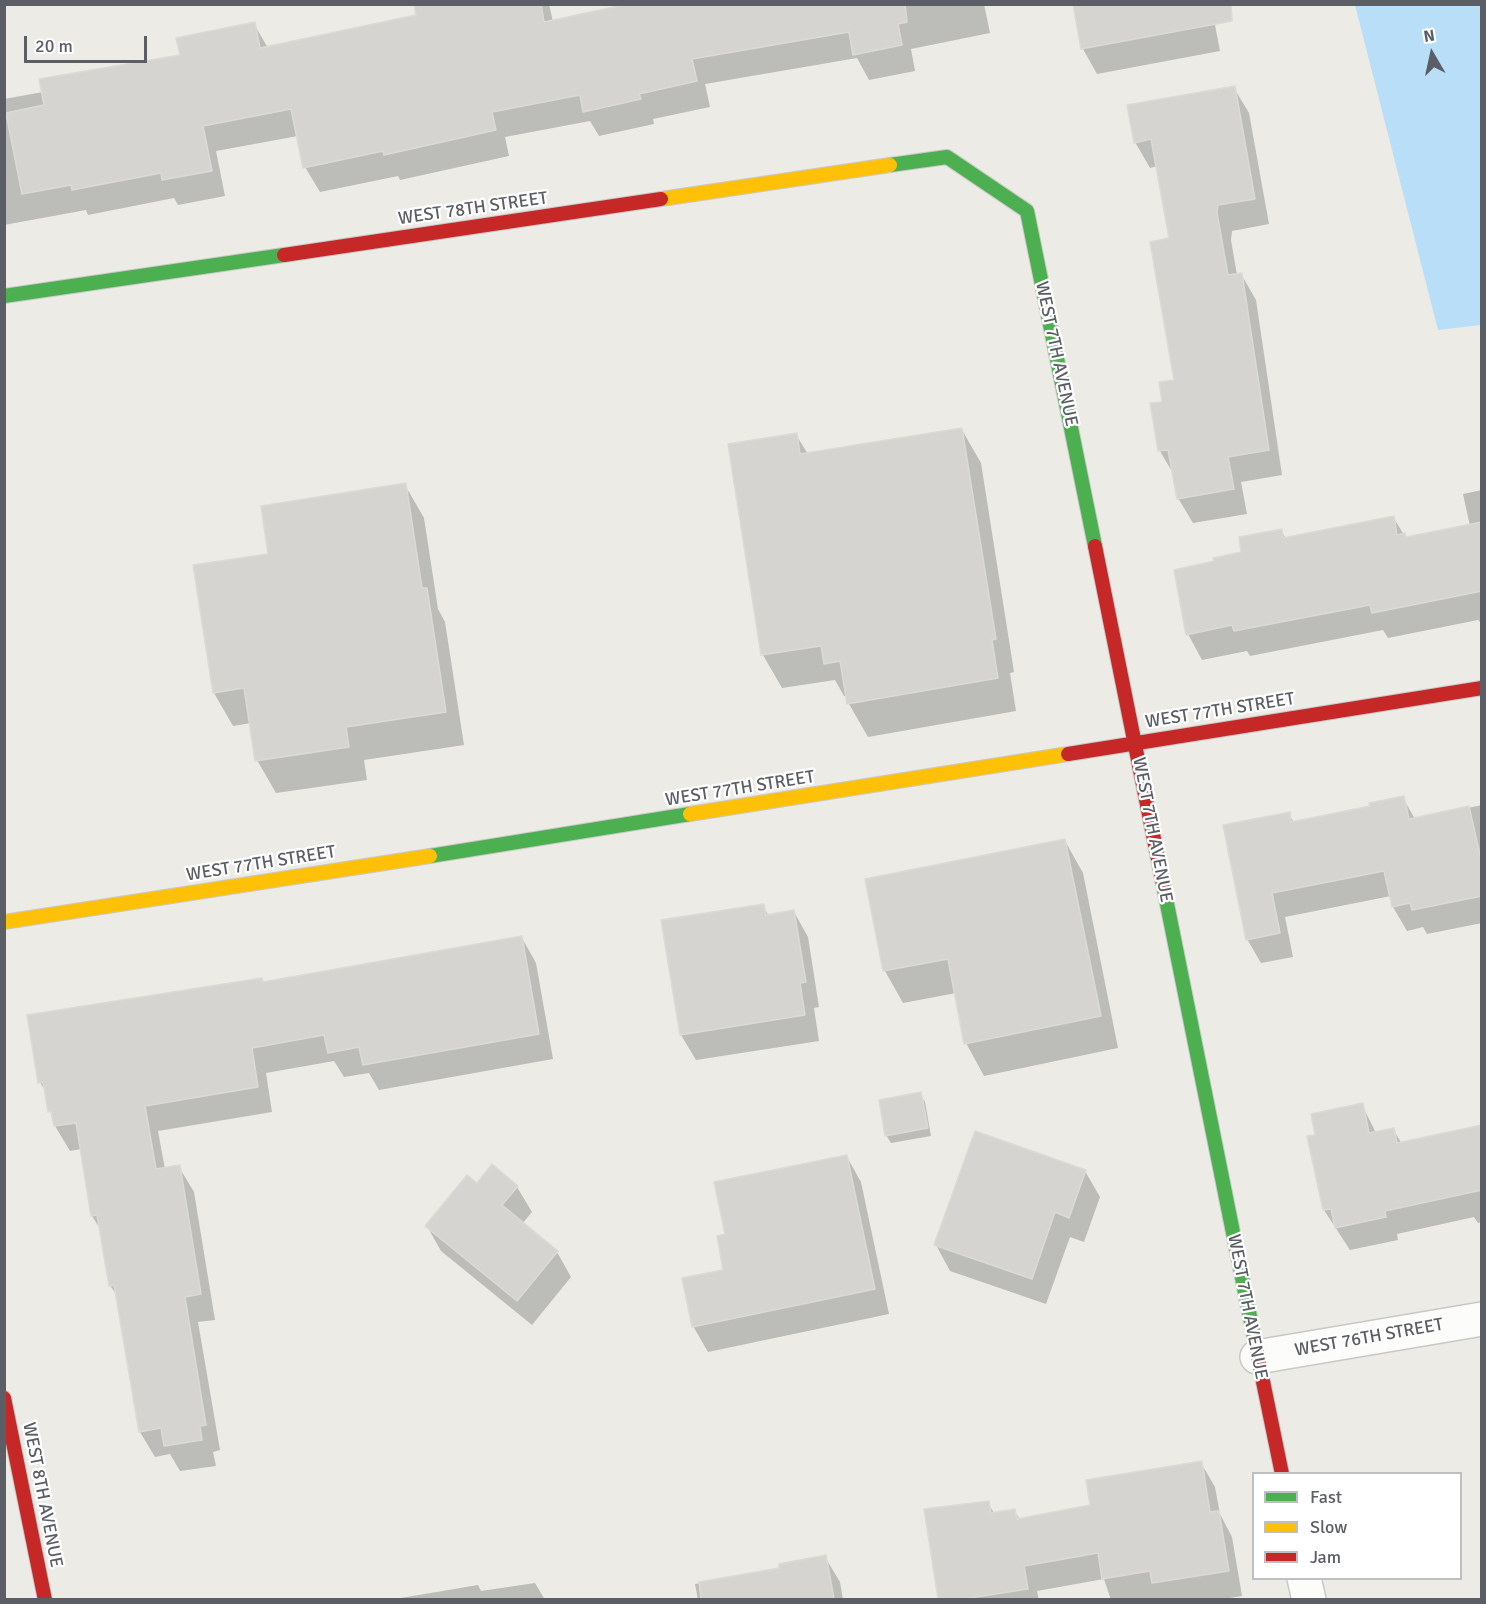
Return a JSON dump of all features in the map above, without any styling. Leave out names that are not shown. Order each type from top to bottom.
[{"type":"street","name":"WEST 78TH STREET","points":[[4,296],[947,157]]},
{"type":"street","name":"WEST 7TH AVENUE","points":[[947,157],[1027,211],[1282,1472]]},
{"type":"street","name":"WEST 77TH STREET","points":[[4,922],[1482,688]]},
{"type":"street","name":"WEST 76TH STREET","points":[[1257,1357],[1482,1319]]},
{"type":"street","name":"WEST 8TH AVENUE","points":[[4,1398],[45,1599]]},
{"type":"street","points":[[1304,1580],[1309,1599]]},
{"type":"water","points":[[1355,5],[1481,5],[1481,325],[1438,330]]},
{"type":"building","points":[[414,4],[541,4],[544,22],[628,4],[905,4],[907,22],[898,24],[902,45],[853,55],[849,32],[692,59],[697,81],[639,94],[641,99],[583,112],[580,95],[492,112],[496,130],[384,155],[383,151],[303,168],[291,109],[203,126],[212,171],[162,180],[161,173],[72,190],[71,185],[22,194],[6,113],[44,105],[39,79],[180,55],[176,38],[255,22],[260,48],[416,15]]},
{"type":"building","points":[[1073,4],[1231,4],[1232,21],[1081,49]]},
{"type":"building","points":[[1235,86],[1255,199],[1218,205],[1217,213],[1228,275],[1242,273],[1269,450],[1228,457],[1234,489],[1177,499],[1168,450],[1158,451],[1150,403],[1162,402],[1159,382],[1174,380],[1150,242],[1169,238],[1151,139],[1134,143],[1127,105]]},
{"type":"building","points":[[962,428],[996,639],[992,640],[998,678],[847,704],[840,661],[824,664],[821,646],[761,655],[728,444],[797,433],[800,454]]},
{"type":"building","points":[[406,483],[422,588],[427,588],[446,712],[346,727],[349,747],[255,761],[244,688],[213,693],[193,565],[268,554],[261,506]]},
{"type":"building","points":[[1394,516],[1397,535],[1405,533],[1406,537],[1482,522],[1482,591],[1372,613],[1370,605],[1234,631],[1232,625],[1186,635],[1174,570],[1241,552],[1239,537],[1282,529],[1283,538]]},
{"type":"building","points":[[1404,796],[1409,819],[1469,806],[1482,864],[1482,896],[1412,910],[1410,903],[1392,907],[1384,871],[1272,893],[1280,933],[1246,940],[1223,825],[1290,812],[1291,822],[1370,806],[1369,803]]},
{"type":"building","points":[[1065,839],[1101,1016],[964,1044],[948,959],[883,971],[865,879]]},
{"type":"building","points":[[764,904],[766,915],[794,910],[806,982],[800,983],[805,1015],[680,1035],[661,920]]},
{"type":"building","points":[[522,936],[539,1034],[363,1065],[359,1047],[328,1053],[324,1035],[252,1048],[258,1087],[145,1106],[156,1169],[180,1165],[201,1294],[185,1297],[206,1425],[200,1426],[202,1440],[164,1446],[161,1428],[139,1432],[114,1285],[109,1286],[97,1215],[91,1216],[76,1123],[54,1126],[51,1111],[48,1112],[43,1082],[38,1083],[27,1015],[262,978],[263,982]]},
{"type":"building","points":[[921,1092],[928,1128],[885,1136],[879,1100]]},
{"type":"building","points":[[1363,1103],[1369,1133],[1394,1128],[1397,1143],[1482,1125],[1482,1190],[1385,1211],[1386,1217],[1335,1228],[1331,1209],[1323,1210],[1307,1136],[1315,1135],[1311,1114]]},
{"type":"building","points":[[975,1131],[1086,1170],[1069,1218],[1055,1212],[1032,1279],[934,1245]]},
{"type":"building","points":[[847,1155],[875,1289],[692,1327],[682,1278],[723,1270],[717,1236],[725,1234],[714,1182]]},
{"type":"building","points":[[492,1164],[518,1186],[502,1205],[558,1251],[517,1301],[425,1226],[467,1175],[477,1183]]},
{"type":"building","points":[[1202,1461],[1210,1512],[1219,1511],[1229,1571],[1152,1583],[1150,1571],[1102,1579],[1098,1553],[1024,1566],[1028,1589],[963,1599],[938,1599],[924,1509],[989,1501],[991,1513],[1015,1509],[1017,1519],[1090,1505],[1086,1480]]},
{"type":"building","points":[[826,1555],[834,1599],[701,1599],[699,1582],[779,1568],[779,1564]]},
{"type":"traffic: fast","points":[[890,165],[947,157],[1027,211],[1095,546]]},
{"type":"traffic: fast","points":[[4,296],[284,255]]},
{"type":"traffic: fast","points":[[430,856],[690,814]]},
{"type":"traffic: fast","points":[[1163,884],[1259,1362]]},
{"type":"traffic: slow","points":[[661,199],[890,165]]},
{"type":"traffic: slow","points":[[690,814],[1068,754]]},
{"type":"traffic: slow","points":[[4,922],[430,856]]},
{"type":"traffic: jam","points":[[284,255],[661,199]]},
{"type":"traffic: jam","points":[[1095,546],[1163,884]]},
{"type":"traffic: jam","points":[[1068,754],[1482,688]]},
{"type":"traffic: jam","points":[[1259,1362],[1282,1472]]},
{"type":"traffic: jam","points":[[4,1398],[45,1600]]}]
